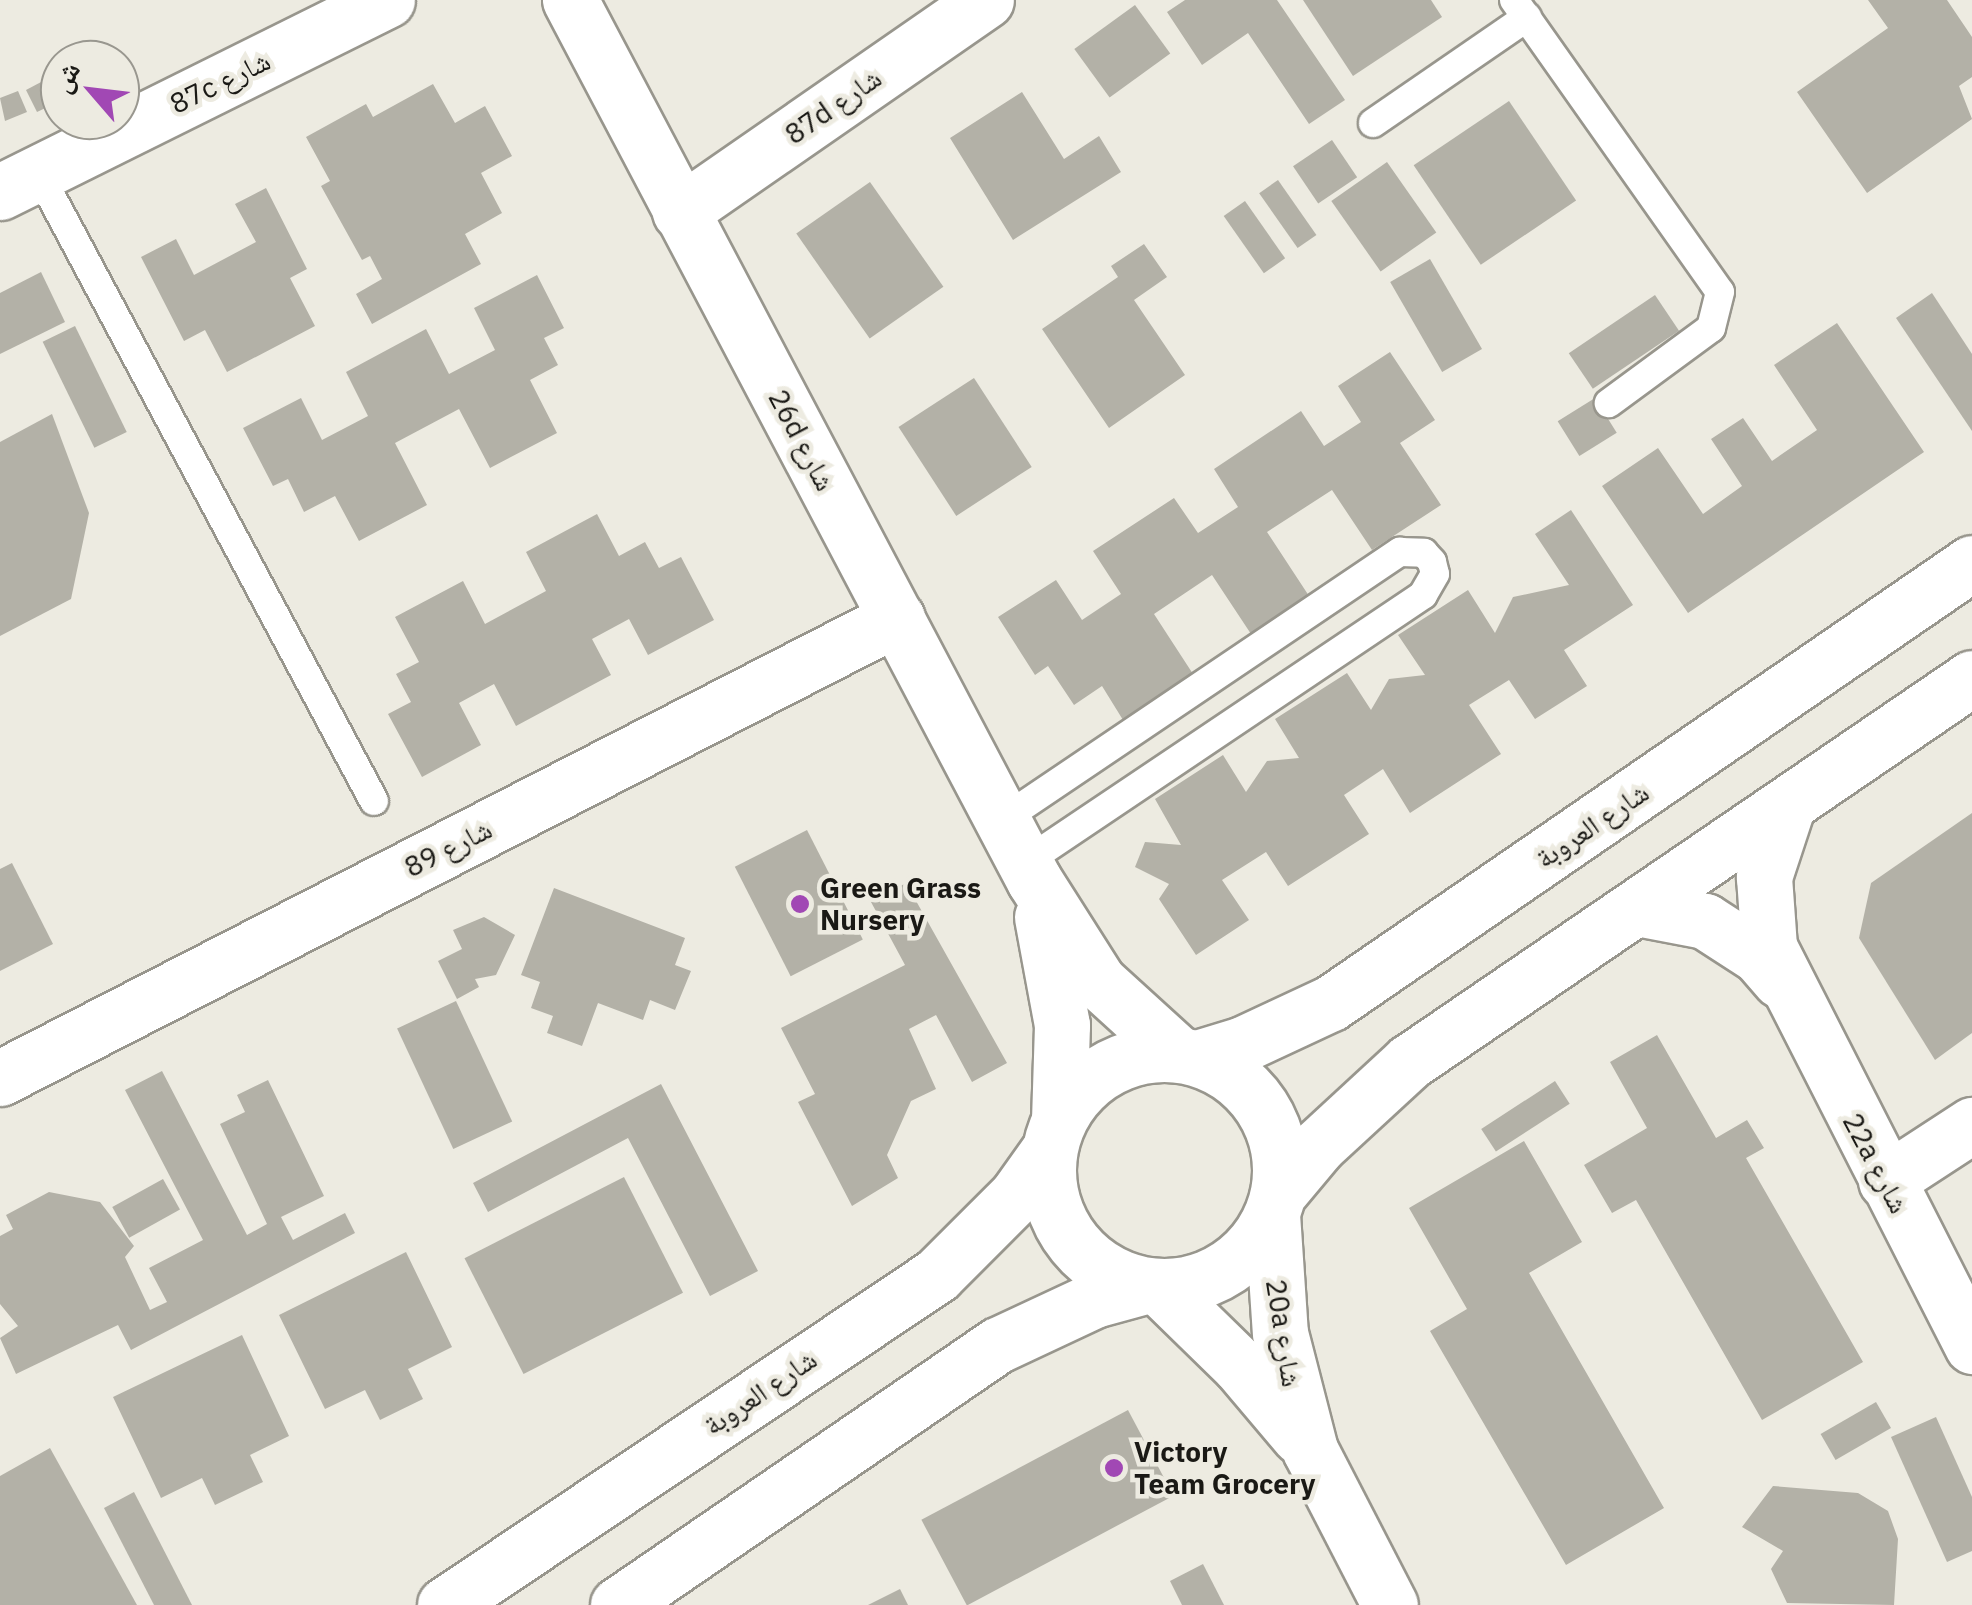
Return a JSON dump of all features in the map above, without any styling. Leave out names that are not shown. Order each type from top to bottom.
[{"type":"street","name":"87c شارع","points":[[19,182],[386,0]]},
{"type":"street","name":"26d شارع","points":[[570,0],[1020,854],[1098,981],[1187,1056]]},
{"type":"street","name":"87d شارع","points":[[680,212],[986,0]]},
{"type":"street","name":"شارع العروبة","points":[[1187,1056],[1331,1002],[1972,563]]},
{"type":"street","name":"شارع 89","points":[[0,1078],[897,618]]},
{"type":"street","points":[[618,1605],[998,1344],[1094,1300],[1152,1287],[1183,1286],[1227,1269],[1318,1146],[1409,1062],[1786,810],[1972,678]]},
{"type":"street","name":"22a شارع","points":[[1786,810],[1764,877],[1769,948],[1780,980],[1972,1346]]},
{"type":"street","name":"26d شارع","points":[[1020,854],[1062,1024],[1054,1134]]},
{"type":"street","name":"22a شارع","points":[[1642,908],[1704,921],[1759,956],[1780,980]]},
{"type":"street","points":[[1152,1287],[1110,1274],[1080,1253],[1053,1205],[1054,1134],[1080,1089],[1108,1068],[1141,1055],[1187,1056],[1254,1096],[1280,1159],[1275,1204]]},
{"type":"street","points":[[1886,1181],[1972,1125]]},
{"type":"street","name":"شارع العروبة","points":[[445,1605],[938,1275],[992,1223],[1054,1134]]},
{"type":"street","name":"20a شارع","points":[[1275,1204],[1280,1333],[1310,1450]]},
{"type":"street","name":"20a شارع","points":[[1152,1287],[1240,1365],[1310,1450],[1390,1605]]},
{"type":"lane","points":[[1373,123],[1520,9],[1720,292],[1711,328],[1609,403]]},
{"type":"lane","points":[[19,182],[374,802]]},
{"type":"lane","points":[[1412,550],[1432,562],[1435,574],[1424,595],[1020,854],[1400,552],[1412,550]]},
{"type":"building","points":[[1185,0],[1277,0],[1345,100],[1309,124],[1248,33],[1202,65],[1167,12]]},
{"type":"building","points":[[1303,0],[1431,0],[1442,17],[1353,76]]},
{"type":"building","points":[[1868,0],[1947,0],[1972,37],[1972,77],[1959,86],[1972,119],[1867,193],[1797,92],[1888,28]]},
{"type":"building","points":[[1135,5],[1170,54],[1110,98],[1074,49]]},
{"type":"building","points":[[40,83],[40,111],[37,112],[26,90]]},
{"type":"building","points":[[433,84],[455,123],[485,106],[512,156],[481,173],[502,213],[465,234],[481,264],[372,324],[356,294],[382,279],[370,256],[362,260],[321,186],[330,181],[306,137],[366,104],[373,117]]},
{"type":"building","points":[[18,91],[27,112],[5,121],[0,98]]},
{"type":"building","points":[[1022,92],[1064,159],[1099,136],[1121,172],[1013,240],[950,138]]},
{"type":"building","points":[[1509,101],[1576,200],[1481,265],[1414,165]]},
{"type":"building","points":[[1332,140],[1357,177],[1318,204],[1293,166]]},
{"type":"building","points":[[1387,162],[1436,232],[1381,271],[1331,201]]},
{"type":"building","points":[[1278,180],[1316,235],[1298,248],[1259,193]]},
{"type":"building","points":[[870,182],[943,287],[870,338],[796,234]]},
{"type":"building","points":[[266,188],[307,269],[290,278],[315,326],[227,372],[205,330],[184,341],[141,257],[176,239],[194,275],[256,242],[235,204]]},
{"type":"building","points":[[1245,201],[1285,258],[1264,273],[1224,216]]},
{"type":"building","points":[[1144,244],[1167,277],[1134,300],[1185,375],[1109,428],[1042,329],[1118,277],[1111,266]]},
{"type":"building","points":[[1430,259],[1482,349],[1442,372],[1390,282]]},
{"type":"building","points":[[41,272],[65,322],[0,354],[0,293]]},
{"type":"building","points":[[537,275],[564,328],[544,338],[558,365],[530,380],[557,433],[490,468],[459,409],[395,443],[427,505],[359,541],[335,496],[304,512],[288,479],[273,486],[243,428],[301,398],[322,440],[368,416],[346,372],[426,329],[449,374],[495,350],[474,308]]},
{"type":"building","points":[[1932,293],[1972,354],[1972,431],[1896,318]]},
{"type":"building","points":[[1655,295],[1679,331],[1593,389],[1569,353]]},
{"type":"building","points":[[1837,323],[1924,452],[1688,613],[1602,486],[1658,448],[1703,514],[1742,486],[1711,439],[1743,418],[1772,461],[1817,430],[1774,365]]},
{"type":"building","points":[[75,326],[127,432],[94,448],[43,342]]},
{"type":"building","points":[[1390,352],[1435,420],[1400,443],[1441,505],[1372,550],[1332,490],[1267,532],[1309,596],[1251,634],[1212,575],[1154,614],[1193,674],[1123,720],[1102,686],[1074,705],[1048,666],[1035,675],[998,617],[1056,580],[1082,620],[1121,594],[1093,551],[1174,498],[1198,533],[1238,507],[1214,469],[1301,411],[1324,446],[1361,422],[1338,386]]},
{"type":"building","points":[[974,378],[1032,467],[956,516],[899,427]]},
{"type":"building","points":[[1595,398],[1617,433],[1579,456],[1558,421]]},
{"type":"building","points":[[52,414],[89,513],[71,599],[0,636],[0,442]]},
{"type":"building","points":[[1571,510],[1633,605],[1564,650],[1587,686],[1535,719],[1509,680],[1469,705],[1501,754],[1410,813],[1383,769],[1344,795],[1369,834],[1288,886],[1266,852],[1222,880],[1249,920],[1196,955],[1159,899],[1169,884],[1135,867],[1145,842],[1181,845],[1155,799],[1223,755],[1246,792],[1267,761],[1299,758],[1275,719],[1347,673],[1371,710],[1389,679],[1425,675],[1398,635],[1468,590],[1495,633],[1513,597],[1569,585],[1535,534]]},
{"type":"building","points":[[597,514],[619,556],[645,542],[659,568],[681,557],[714,620],[648,655],[629,619],[592,639],[611,675],[516,726],[494,684],[459,703],[481,745],[422,777],[388,714],[411,702],[396,674],[419,662],[395,617],[463,581],[485,624],[546,591],[526,552]]},
{"type":"building","points":[[1972,813],[1972,1033],[1935,1060],[1859,938],[1871,883]]},
{"type":"building","name":"Green Grass Nursery","points":[[807,830],[863,940],[791,976],[735,867]]},
{"type":"building","points":[[12,863],[53,944],[0,971],[0,869]]},
{"type":"building","points":[[906,883],[1007,1063],[972,1082],[936,1015],[909,1029],[936,1089],[911,1101],[887,1155],[898,1178],[852,1206],[798,1102],[815,1094],[781,1028],[905,965],[871,902]]},
{"type":"building","points":[[554,888],[685,938],[675,965],[691,971],[675,1010],[650,1000],[643,1020],[598,1003],[582,1046],[547,1033],[553,1016],[531,1008],[540,982],[521,975]]},
{"type":"building","points":[[484,917],[515,935],[496,975],[475,979],[479,987],[457,999],[438,961],[462,949],[453,930]]},
{"type":"building","points":[[456,1001],[512,1122],[453,1149],[397,1028]]},
{"type":"building","points":[[1657,1035],[1716,1138],[1747,1120],[1764,1148],[1746,1158],[1863,1362],[1762,1420],[1636,1200],[1612,1213],[1584,1165],[1647,1128],[1610,1062]]},
{"type":"building","points":[[162,1071],[247,1235],[267,1224],[220,1124],[245,1112],[237,1095],[268,1080],[324,1196],[281,1217],[293,1240],[345,1213],[355,1233],[131,1350],[118,1325],[16,1374],[0,1338],[18,1326],[0,1304],[0,1236],[13,1229],[6,1215],[49,1192],[100,1202],[134,1246],[125,1257],[150,1310],[167,1302],[149,1268],[203,1240],[125,1090]]},
{"type":"building","points":[[1555,1081],[1570,1104],[1496,1152],[1481,1129]]},
{"type":"building","points":[[661,1084],[758,1271],[710,1296],[628,1138],[488,1212],[473,1183]]},
{"type":"building","points":[[1524,1141],[1582,1242],[1529,1273],[1664,1508],[1566,1565],[1430,1331],[1467,1309],[1409,1208]]},
{"type":"building","points":[[624,1177],[683,1293],[524,1374],[465,1258]]},
{"type":"building","points":[[163,1179],[180,1210],[129,1238],[112,1207]]},
{"type":"building","points":[[406,1252],[452,1347],[408,1369],[423,1399],[380,1420],[365,1390],[325,1409],[279,1315]]},
{"type":"building","points":[[242,1335],[289,1436],[250,1455],[263,1482],[215,1505],[202,1478],[161,1498],[113,1397]]},
{"type":"building","points":[[1876,1402],[1891,1428],[1836,1460],[1821,1434]]},
{"type":"building","points":[[1128,1410],[1174,1496],[968,1605],[921,1520]]},
{"type":"building","points":[[1936,1417],[1972,1497],[1972,1551],[1947,1562],[1891,1437]]},
{"type":"building","points":[[50,1448],[137,1605],[0,1605],[0,1476]]},
{"type":"building","points":[[1773,1486],[1858,1493],[1888,1511],[1898,1539],[1894,1605],[1787,1603],[1771,1569],[1783,1551],[1742,1527]]},
{"type":"building","points":[[134,1492],[192,1605],[154,1605],[104,1508]]},
{"type":"building","points":[[1203,1564],[1224,1605],[1182,1605],[1170,1581]]},
{"type":"building","points":[[900,1589],[908,1605],[868,1605]]},
{"type":"place","name":"Green Grass Nursery","points":[[800,904]]},
{"type":"place","name":"Victory Team Grocery","points":[[1114,1468]]}]
